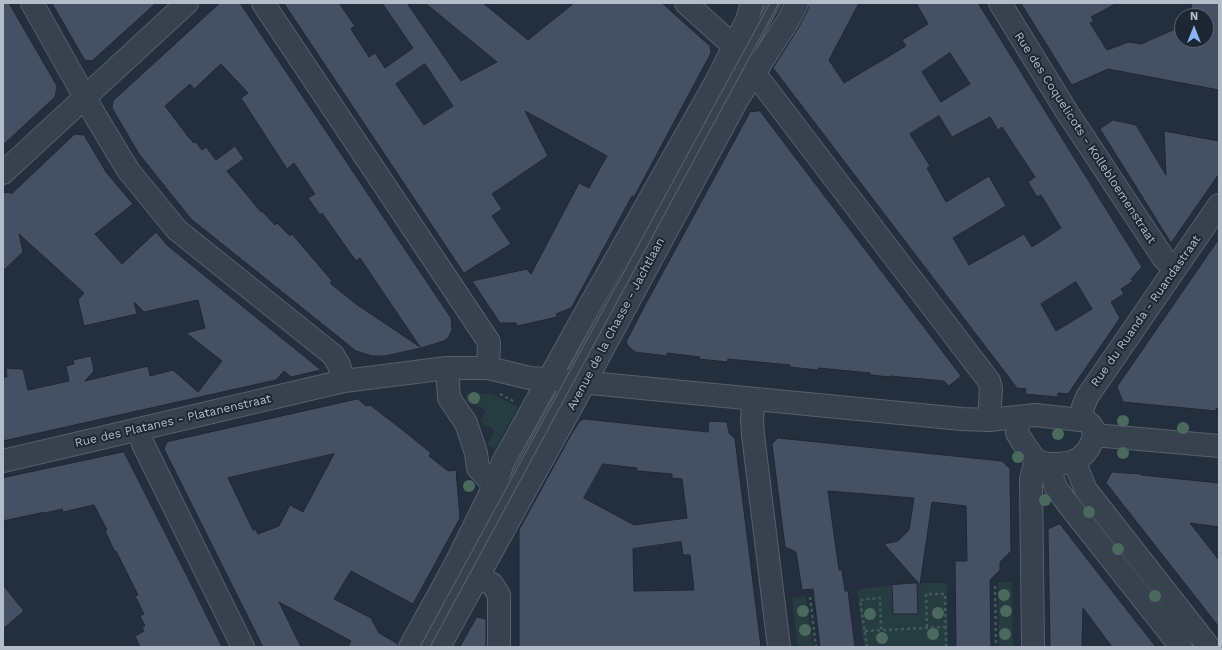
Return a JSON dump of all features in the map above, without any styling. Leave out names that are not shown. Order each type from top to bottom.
[{"type":"street","points":[[32,3],[128,170],[177,230],[332,355],[339,364],[344,381]]},
{"type":"street","points":[[3,173],[187,3]]},
{"type":"street","points":[[263,3],[489,342],[488,368]]},
{"type":"street","points":[[686,3],[727,40],[989,381],[991,389],[990,420],[1020,439],[1042,462],[1056,488],[1064,499],[1182,647]]},
{"type":"street","name":"Avenue de la Chasse - Jachtlaan","points":[[439,647],[503,462],[568,380],[737,100],[747,20],[752,3]]},
{"type":"street","name":"Avenue de la Chasse - Jachtlaan","points":[[410,647],[466,571],[568,380],[716,82],[743,61],[788,21],[797,3]]},
{"type":"street","name":"Rue des Coquelicots - Kollebloemenstraat","points":[[1000,3],[1067,112],[1164,259],[1175,268]]},
{"type":"street","name":"Rue du Ruanda - Ruandastraat","points":[[1074,461],[1081,457],[1090,447],[1088,428],[1083,407],[1087,397],[1219,205]]},
{"type":"street","points":[[447,368],[448,398],[466,423],[476,453],[478,468],[488,479],[496,482]]},
{"type":"street","name":"Rue des Platanes - Platanenstraat","points":[[3,461],[344,381],[447,368],[488,368],[530,378],[568,380],[962,419],[990,420],[1035,415],[1088,428],[1219,446]]},
{"type":"street","points":[[754,399],[752,419],[753,435],[778,647]]},
{"type":"street","points":[[1020,439],[1016,427],[1018,422],[1025,417]]},
{"type":"street","points":[[139,429],[143,444],[243,647]]},
{"type":"street","points":[[1042,462],[1060,464],[1074,461],[1086,490],[1209,647]]},
{"type":"street","points":[[1032,647],[1031,479],[1042,462]]},
{"type":"street","points":[[466,571],[492,584],[499,595],[499,647]]},
{"type":"lane","name":"Avenue de la Chasse - Jachtlaan","points":[[743,61],[774,3]]},
{"type":"lane","name":"Avenue de la Chasse - Jachtlaan","points":[[425,647],[466,571]]},
{"type":"path","points":[[499,394],[517,403]]},
{"type":"path","points":[[995,586],[996,647]]},
{"type":"path","points":[[927,627],[926,594],[945,594],[946,647]]},
{"type":"path","points":[[810,597],[816,647]]},
{"type":"path","points":[[867,647],[860,600],[880,598],[881,630]]},
{"type":"path","points":[[865,631],[945,626]]},
{"type":"green space","points":[[466,394],[492,394],[518,407],[495,449],[487,445],[495,430],[480,422],[486,410],[466,402]]},
{"type":"green space","points":[[998,582],[1012,582],[1013,647],[999,647]]},
{"type":"green space","points":[[917,583],[947,583],[948,647],[864,647],[857,590]]},
{"type":"green space","points":[[806,596],[813,647],[798,647],[792,598]]},
{"type":"building","points":[[3,3],[9,3],[57,86],[55,97],[3,145]]},
{"type":"building","points":[[52,3],[156,3],[92,61],[85,60]]},
{"type":"building","points":[[220,3],[240,3],[451,318],[452,330],[448,338],[444,341],[421,348],[385,356],[372,356],[356,351],[191,219],[139,154],[112,108],[113,101]],"holes":[[[221,64],[248,93],[241,98],[287,169],[294,163],[315,194],[308,198],[320,215],[322,213],[356,261],[360,258],[420,347],[356,304],[330,283],[332,281],[292,234],[290,236],[277,223],[275,225],[262,211],[261,212],[227,171],[244,159],[235,146],[216,160],[206,147],[202,150],[196,142],[194,143],[190,139],[165,106],[190,84],[194,89]]]},
{"type":"building","points":[[284,3],[339,3],[355,26],[351,29],[369,57],[375,53],[385,68],[413,48],[382,3],[407,3],[461,81],[497,62],[425,3],[483,3],[528,40],[574,3],[662,3],[710,46],[711,53],[634,197],[632,196],[571,308],[556,314],[557,317],[517,326],[516,323],[500,323],[472,281],[527,269],[531,274],[579,183],[589,188],[607,156],[525,111],[548,156],[492,194],[502,209],[492,216],[511,244],[464,273]],"holes":[[[425,64],[453,106],[424,125],[396,84]]]},
{"type":"building","points":[[809,3],[859,3],[829,60],[844,83],[906,46],[902,40],[928,24],[916,3],[978,3],[1142,267],[1131,279],[1133,281],[1121,289],[1124,294],[1111,302],[1120,318],[1068,394],[1058,393],[1058,397],[1025,394],[1026,389],[1017,388],[773,68],[799,27],[808,9]],"holes":[[[950,53],[970,84],[941,102],[922,72]],[[939,116],[952,137],[990,117],[998,130],[1002,127],[1035,177],[1028,182],[1037,197],[1041,195],[1061,228],[1032,247],[1024,234],[969,265],[953,238],[1006,206],[989,176],[946,202],[927,168],[930,166],[910,134]],[[1076,282],[1092,309],[1056,331],[1041,304]]]},
{"type":"building","points":[[1021,3],[1117,3],[1091,17],[1094,21],[1090,23],[1107,50],[1129,42],[1141,44],[1174,30],[1174,48],[1214,48],[1214,8],[1191,8],[1192,3],[1219,3],[1219,90],[1108,69],[1072,85]]},
{"type":"building","points":[[760,111],[961,376],[949,386],[944,381],[870,375],[870,373],[819,368],[817,370],[790,367],[790,365],[728,359],[727,362],[667,353],[667,356],[635,352],[629,347],[626,342],[644,307],[750,112]]},
{"type":"building","points":[[1113,120],[1136,125],[1166,175],[1164,131],[1219,141],[1219,174],[1171,243],[1100,129]]},
{"type":"building","points":[[75,134],[84,135],[106,172],[133,204],[95,234],[122,264],[156,232],[168,246],[321,370],[291,377],[284,371],[276,380],[3,441],[3,377],[7,377],[6,368],[23,369],[28,390],[69,381],[66,366],[74,364],[73,360],[91,356],[94,371],[85,381],[148,366],[150,376],[173,370],[198,392],[222,361],[186,333],[205,328],[198,300],[144,312],[134,302],[137,314],[84,326],[78,300],[84,293],[19,234],[23,252],[3,271],[3,193],[11,192],[11,194]]},
{"type":"building","points":[[1219,239],[1219,409],[1216,408],[1216,411],[1123,402],[1117,387]]},
{"type":"building","points":[[358,399],[366,406],[370,405],[404,431],[431,453],[429,456],[448,471],[456,470],[460,518],[413,604],[351,571],[334,599],[371,618],[379,633],[398,644],[398,647],[348,647],[351,641],[279,602],[301,647],[263,647],[164,449],[167,442]],"holes":[[[334,454],[303,512],[290,505],[279,526],[258,534],[255,529],[253,530],[228,478]]]},
{"type":"building","points":[[584,419],[708,432],[709,421],[727,422],[729,433],[735,439],[761,647],[519,647],[519,530],[580,421]],"holes":[[[603,464],[637,468],[637,471],[672,474],[672,478],[682,479],[687,518],[634,525],[584,498]],[[681,542],[683,555],[690,555],[694,590],[634,591],[633,549]]]},
{"type":"building","points":[[778,438],[1002,461],[1010,469],[1011,551],[1000,562],[1000,570],[990,580],[991,647],[956,647],[955,561],[967,561],[966,506],[932,502],[920,585],[884,544],[898,541],[909,530],[914,498],[828,491],[839,570],[842,570],[845,591],[848,591],[855,647],[820,647],[813,589],[802,590],[796,552],[785,547],[772,444]]},
{"type":"building","points":[[124,452],[222,647],[140,647],[135,636],[144,631],[142,628],[145,626],[140,616],[144,614],[135,596],[138,595],[116,551],[115,552],[105,531],[107,530],[94,505],[63,512],[62,509],[3,521],[3,478]]},
{"type":"building","points":[[1112,472],[1219,483],[1219,527],[1190,523],[1219,560],[1219,627],[1106,483]]},
{"type":"building","points":[[1060,524],[1156,647],[1112,647],[1083,608],[1082,647],[1050,647],[1048,529]]},
{"type":"building","points":[[917,583],[918,614],[893,614],[892,585]]},
{"type":"building","points":[[3,585],[24,611],[3,629]]},
{"type":"building","points":[[477,617],[486,619],[486,647],[460,647]]},
{"type":"tram line","points":[[420,647],[770,3]]},
{"type":"tram line","points":[[430,647],[779,3]]}]
